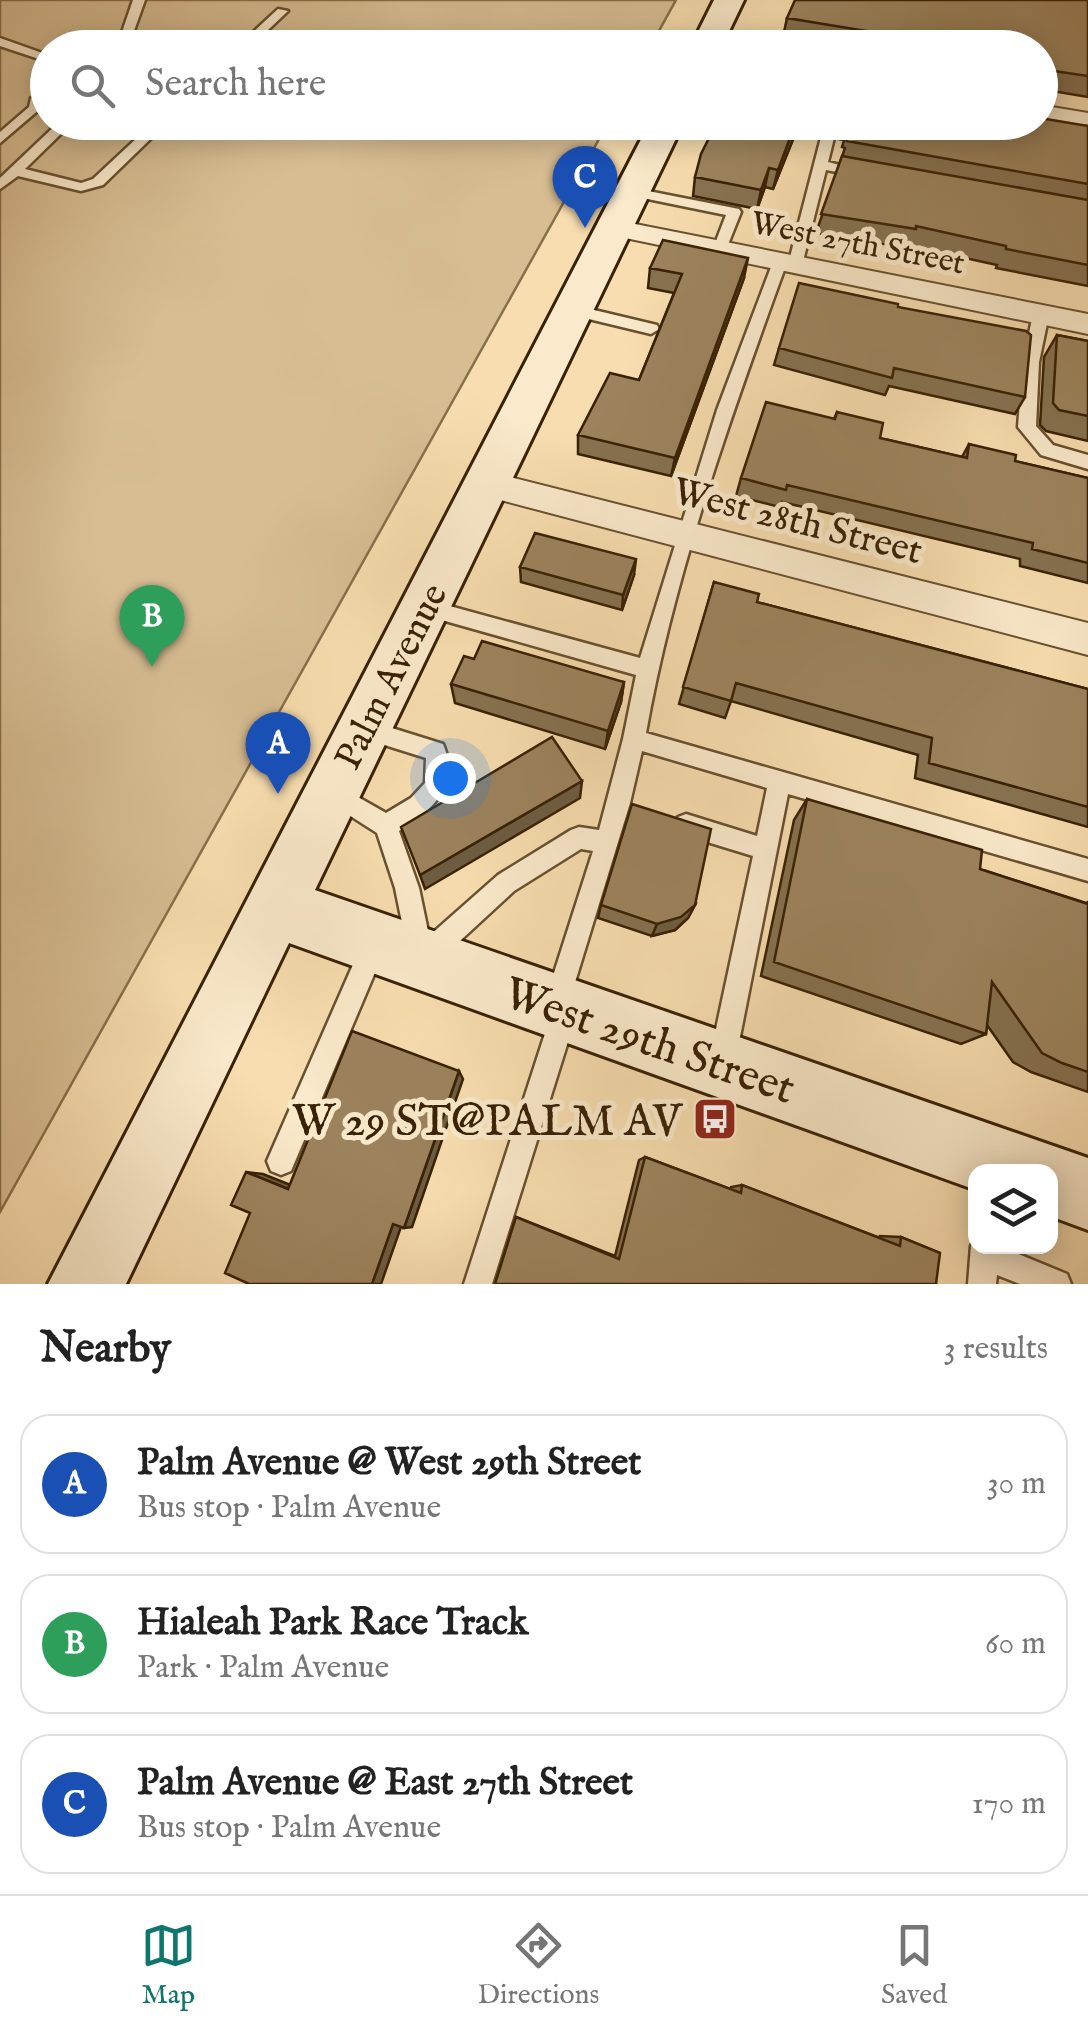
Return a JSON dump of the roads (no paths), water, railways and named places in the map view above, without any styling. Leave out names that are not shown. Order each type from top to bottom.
[{"type":"main road","points":[[714,30],[729,0]]},
{"type":"main road","name":"Palm Avenue","points":[[86,1284],[659,140]]},
{"type":"main road","name":"West 29th Street","points":[[274,907],[995,1164]]},
{"type":"main road","name":"West 29th Street","points":[[1058,1185],[1088,1194]]},
{"type":"street","points":[[1058,115],[1088,120]]},
{"type":"street","name":"West 27th Street","points":[[624,210],[720,250],[1088,324]]},
{"type":"street","name":"West 28th Street","points":[[486,484],[1088,639]]},
{"type":"lane","points":[[128,30],[139,0]]},
{"type":"lane","points":[[261,30],[282,11]]},
{"type":"lane","points":[[0,42],[30,52]]},
{"type":"lane","points":[[0,139],[30,112]]},
{"type":"lane","points":[[0,184],[48,140]]},
{"type":"lane","points":[[15,171],[81,188],[98,182],[143,140]]},
{"type":"lane","points":[[478,1284],[560,1008],[634,739],[648,669],[725,410],[787,263],[827,140]]},
{"type":"lane","points":[[820,166],[877,176]]},
{"type":"lane","points":[[624,210],[734,212],[720,250]]},
{"type":"lane","points":[[574,310],[651,329]]},
{"type":"lane","points":[[1041,314],[1032,362],[1027,427],[1047,450],[1088,462]]},
{"type":"lane","points":[[424,607],[648,669]]},
{"type":"lane","points":[[363,729],[435,751],[441,770],[430,798],[386,826]]},
{"type":"lane","points":[[634,739],[1088,870]]},
{"type":"lane","points":[[722,1064],[779,783]]},
{"type":"lane","points":[[281,1161],[398,951],[407,888],[386,826],[332,792]]},
{"type":"lane","points":[[672,820],[765,849]]},
{"type":"lane","points":[[398,951],[579,838],[606,842]]},
{"type":"lane","points":[[984,1262],[1057,1284]]},
{"type":"place","name":"Palm Avenue @ East 27th Street","points":[[585,228]]},
{"type":"place","name":"Hialeah Park Race Track","points":[[152,667]]},
{"type":"place","name":"Palm Avenue @ West 29th Street","points":[[278,794]]},
{"type":"place","name":"W 29 ST@PALM AV","points":[[715,1119]]}]
